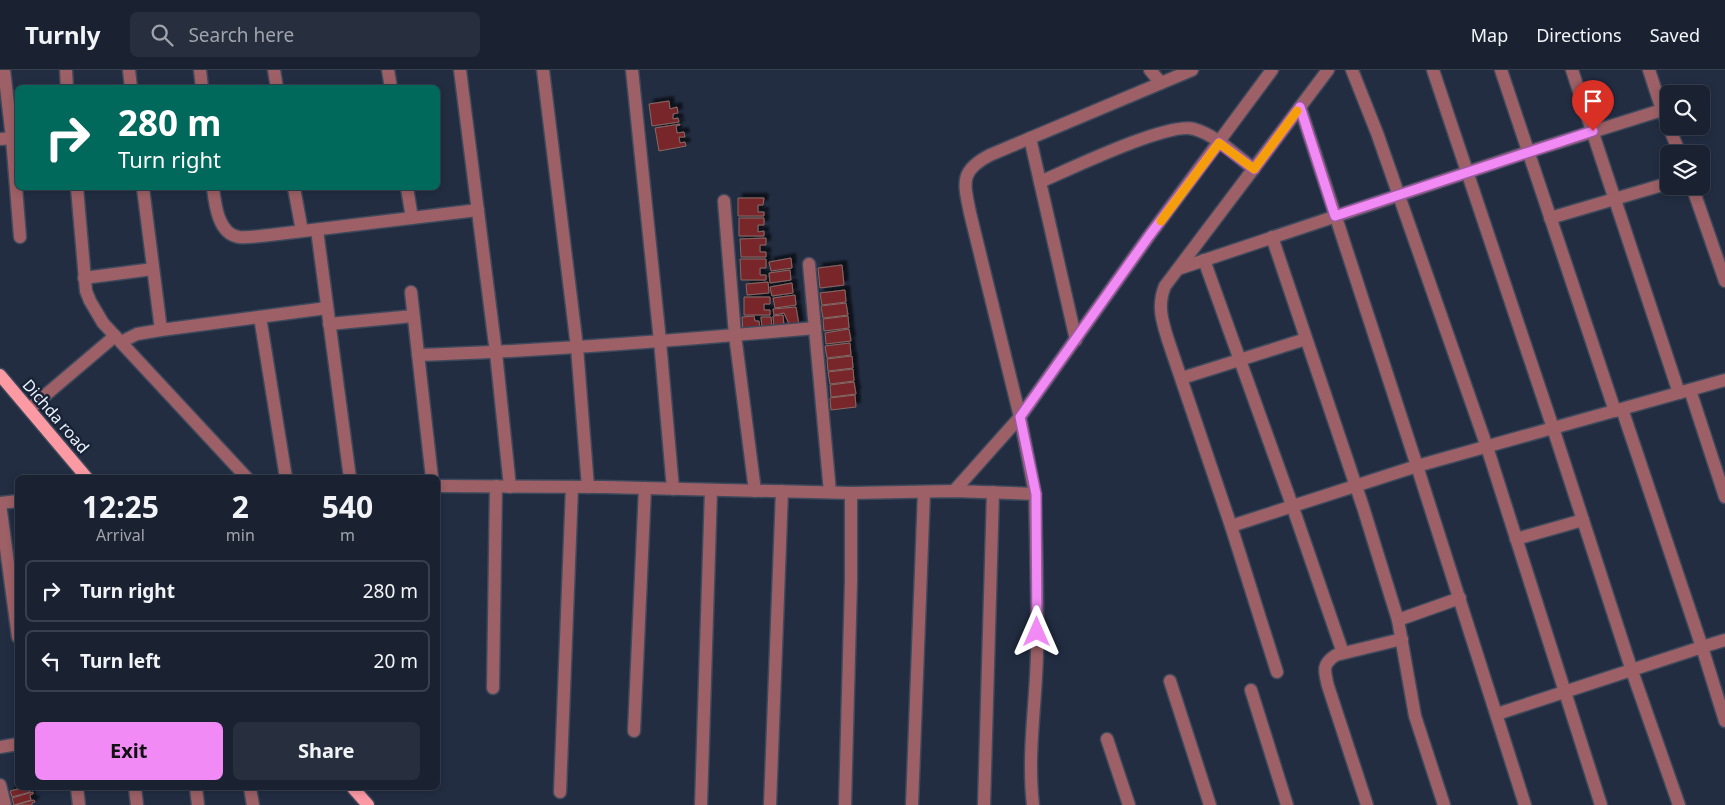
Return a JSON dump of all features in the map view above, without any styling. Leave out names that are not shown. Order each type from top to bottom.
[{"type":"main road","name":"Dichda road","points":[[0,375],[84,475]]},
{"type":"main road","points":[[356,790],[368,805]]},
{"type":"street","points":[[4,70],[15,188]]},
{"type":"street","points":[[66,70],[67,85]]},
{"type":"street","points":[[128,70],[130,85]]},
{"type":"street","points":[[200,70],[202,85]]},
{"type":"street","points":[[274,70],[276,85]]},
{"type":"street","points":[[388,70],[390,85]]},
{"type":"street","points":[[460,70],[496,353],[510,486]]},
{"type":"street","points":[[543,70],[577,347],[588,487]]},
{"type":"street","points":[[632,70],[673,489]]},
{"type":"street","points":[[1150,70],[1161,83]]},
{"type":"street","points":[[1033,805],[1030,784],[1030,752],[1037,652],[1036,494],[1020,417],[970,213],[966,180],[969,170],[978,161],[1192,70]]},
{"type":"street","points":[[954,491],[1020,417],[1149,236],[1272,70]]},
{"type":"street","points":[[1277,672],[1231,526],[1162,321],[1160,307],[1165,286],[1328,70]]},
{"type":"street","points":[[1352,70],[1377,133],[1487,447],[1601,805]]},
{"type":"street","points":[[1434,70],[1632,671],[1679,805]]},
{"type":"street","points":[[1501,70],[1550,218],[1702,647],[1725,721]]},
{"type":"street","points":[[1572,70],[1615,199],[1725,497]]},
{"type":"street","points":[[1648,70],[1660,104]]},
{"type":"street","points":[[1300,107],[1460,598],[1525,805]]},
{"type":"street","points":[[1178,269],[1528,152],[1660,111]]},
{"type":"street","points":[[1040,182],[1170,129],[1192,128],[1203,132],[1254,169]]},
{"type":"street","points":[[1030,138],[1076,340]]},
{"type":"street","points":[[1550,218],[1660,186]]},
{"type":"street","points":[[15,190],[20,237]]},
{"type":"street","points":[[77,190],[84,278],[90,301],[103,323],[244,475]]},
{"type":"street","points":[[143,190],[161,330]]},
{"type":"street","points":[[214,190],[220,220],[224,229],[238,237],[317,230],[478,210]]},
{"type":"street","points":[[294,190],[302,231]]},
{"type":"street","points":[[407,190],[412,218]]},
{"type":"street","points":[[1695,195],[1725,281]]},
{"type":"street","points":[[724,201],[736,335],[755,491]]},
{"type":"street","points":[[317,230],[350,475]]},
{"type":"street","points":[[1272,237],[1356,486],[1398,620],[1415,716],[1444,805]]},
{"type":"street","points":[[1204,260],[1343,653]]},
{"type":"street","points":[[809,264],[830,492]]},
{"type":"street","points":[[84,278],[154,269]]},
{"type":"street","points":[[411,292],[432,475]]},
{"type":"street","points":[[29,409],[118,339],[161,330],[327,308]]},
{"type":"street","points":[[329,324],[413,316]]},
{"type":"street","points":[[260,317],[286,475]]},
{"type":"street","points":[[418,355],[496,353],[815,328]]},
{"type":"street","points":[[1182,378],[1306,339]]},
{"type":"street","points":[[1231,526],[1417,466],[1725,380]]},
{"type":"street","points":[[440,486],[588,487],[850,493],[954,491],[1036,494]]},
{"type":"street","points":[[493,688],[496,486]]},
{"type":"street","points":[[560,792],[572,487]]},
{"type":"street","points":[[634,731],[645,488]]},
{"type":"street","points":[[701,805],[711,490]]},
{"type":"street","points":[[770,805],[782,492]]},
{"type":"street","points":[[912,805],[924,492]]},
{"type":"street","points":[[984,805],[993,492]]},
{"type":"street","points":[[845,805],[851,581],[850,493]]},
{"type":"street","points":[[15,501],[0,503],[15,615]]},
{"type":"street","points":[[1516,539],[1583,520]]},
{"type":"street","points":[[1398,620],[1460,598]]},
{"type":"street","points":[[1367,805],[1325,676],[1325,667],[1336,654],[1402,639]]},
{"type":"street","points":[[1497,714],[1725,640]]},
{"type":"street","points":[[1170,681],[1210,805]]},
{"type":"street","points":[[1251,690],[1287,805]]},
{"type":"street","points":[[1108,740],[1129,805]]},
{"type":"street","points":[[0,746],[15,744]]},
{"type":"street","points":[[0,785],[5,805]]},
{"type":"street","points":[[77,790],[79,805]]},
{"type":"street","points":[[135,790],[137,805]]},
{"type":"street","points":[[196,790],[198,805]]},
{"type":"street","points":[[250,790],[253,805]]},
{"type":"building","points":[[669,101],[670,109],[677,107],[678,113],[673,114],[673,119],[678,118],[679,122],[652,126],[649,104]]},
{"type":"building","points":[[680,124],[676,126],[677,133],[684,132],[685,137],[679,137],[680,143],[685,142],[686,146],[659,151],[655,128]]},
{"type":"building","points":[[738,198],[764,198],[763,205],[758,205],[758,212],[764,212],[764,216],[738,216]]},
{"type":"building","points":[[739,218],[764,218],[764,225],[758,225],[758,232],[764,231],[764,236],[739,236]]},
{"type":"building","points":[[766,238],[766,245],[760,245],[760,252],[766,252],[766,257],[741,257],[740,239]]},
{"type":"building","points":[[791,258],[792,268],[771,271],[769,262]]},
{"type":"building","points":[[740,259],[766,259],[766,268],[760,268],[760,275],[766,275],[766,280],[741,280]]},
{"type":"building","points":[[842,265],[844,285],[820,288],[818,268]]},
{"type":"building","points":[[790,270],[791,280],[770,283],[769,273]]},
{"type":"building","points":[[768,282],[769,293],[747,295],[746,284]]},
{"type":"building","points":[[792,283],[793,293],[772,296],[770,287]]},
{"type":"building","points":[[845,290],[846,302],[822,305],[820,293]]},
{"type":"building","points":[[795,295],[796,305],[775,308],[773,298]]},
{"type":"building","points":[[744,297],[770,297],[770,304],[764,304],[764,310],[770,310],[770,315],[744,315]]},
{"type":"building","points":[[846,303],[848,315],[823,318],[821,306]]},
{"type":"building","points":[[796,307],[799,325],[790,326],[784,313],[774,315],[773,309]]},
{"type":"building","points":[[783,315],[784,326],[774,327],[773,316]]},
{"type":"building","points":[[754,316],[755,321],[759,321],[760,330],[743,332],[742,317]]},
{"type":"building","points":[[848,316],[849,328],[824,331],[823,319]]},
{"type":"building","points":[[761,317],[771,317],[772,328],[762,328]]},
{"type":"building","points":[[849,329],[851,341],[826,344],[825,333]]},
{"type":"building","points":[[850,343],[851,355],[827,358],[825,346]]},
{"type":"building","points":[[852,356],[853,368],[828,371],[827,359]]},
{"type":"building","points":[[853,369],[854,381],[830,384],[828,372]]},
{"type":"building","points":[[854,382],[856,394],[831,397],[830,385]]},
{"type":"building","points":[[855,395],[856,407],[831,410],[830,398]]},
{"type":"building","points":[[29,790],[30,792],[12,797],[10,791]]},
{"type":"building","points":[[33,792],[30,795],[31,800],[14,805],[12,798]]},
{"type":"building","points":[[34,800],[35,802],[32,805],[16,805]]},
{"type":"slow traffic","points":[[1161,221],[1219,143],[1254,169],[1297,111]]},
{"type":"route","points":[[1037,632],[1036,494],[1020,417],[1149,236],[1219,143],[1254,169],[1300,107],[1335,216],[1593,131]]}]
